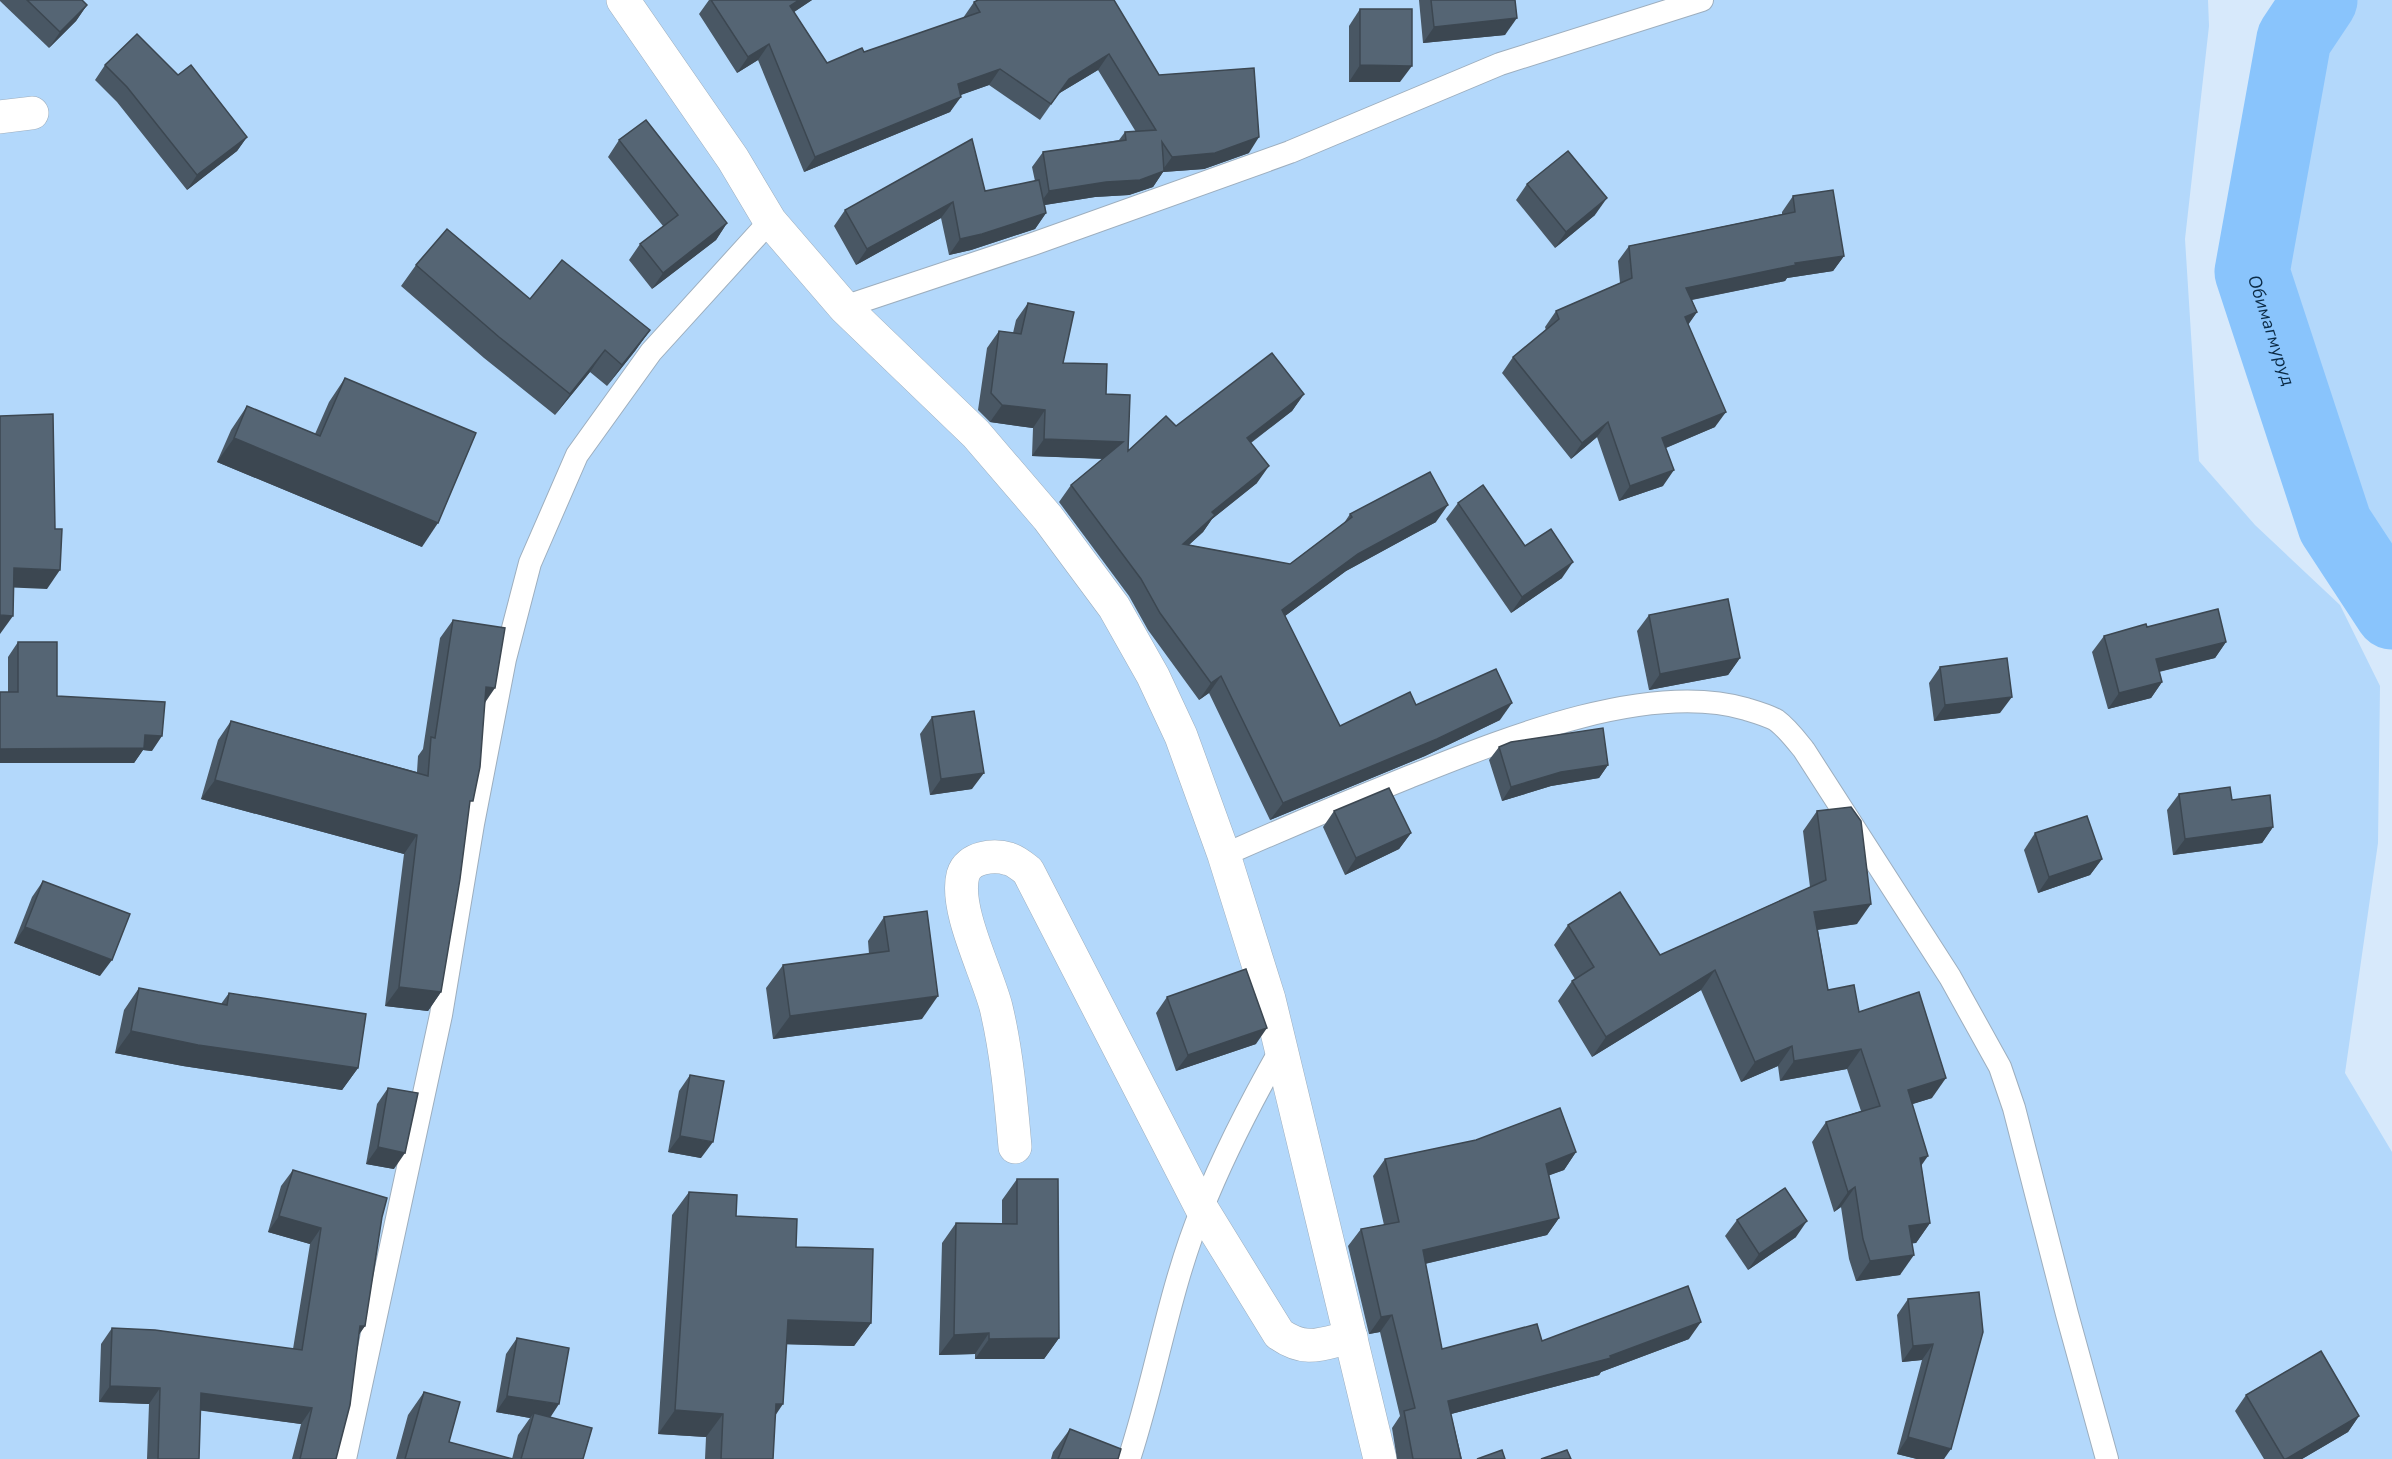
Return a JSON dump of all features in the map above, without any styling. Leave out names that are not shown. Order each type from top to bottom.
[{"type":"street","points":[[623,0],[733,159],[770,221],[844,307],[976,434],[1048,518],[1114,607],[1153,676],[1181,736],[1224,855],[1269,999],[1380,1459]]},
{"type":"street","points":[[0,117],[32,113]]},
{"type":"street","points":[[1015,1147],[1009,1080],[996,1007],[964,907],[961,889],[963,872],[976,860],[994,856],[1011,859],[1028,871],[1202,1209],[1279,1334],[1297,1345],[1313,1346],[1351,1337]]},
{"type":"lane","points":[[844,307],[1033,244],[1290,152],[1500,64],[1702,0]]},
{"type":"lane","points":[[345,1459],[441,1015],[473,824],[505,659],[530,563],[577,455],[651,352],[770,221]]},
{"type":"lane","points":[[1224,855],[1454,759],[1549,725],[1634,705],[1681,701],[1730,704],[1776,720],[1804,750],[1950,977],[2000,1067],[2014,1108],[2038,1208],[2108,1459]]},
{"type":"lane","points":[[1129,1459],[1146,1408],[1178,1284],[1202,1209],[1255,1094],[1281,1049]]},
{"type":"shaded area","points":[[0,0],[2208,0],[2209,26],[2185,239],[2199,461],[2255,525],[2340,605],[2380,686],[2378,843],[2345,1073],[2392,1152],[2392,1459],[1386,1459],[1191,733],[1373,1459],[0,1459]]},
{"type":"shaded area","points":[[2320,0],[2392,0],[2392,612],[2335,525],[2252,272],[2294,39]]},
{"type":"building","points":[[27,0],[82,0],[87,5],[60,32]]},
{"type":"building","points":[[711,0],[799,0],[790,6],[827,63],[862,48],[864,52],[980,12],[974,2],[978,0],[1114,0],[1159,75],[1254,68],[1259,137],[1215,153],[1172,157],[1162,142],[1164,171],[1140,180],[1106,182],[1049,191],[1043,152],[1126,140],[1125,132],[1156,130],[1109,54],[1069,79],[1051,104],[1000,69],[958,84],[961,97],[815,157],[769,44],[748,57]]},
{"type":"building","points":[[1431,0],[1515,0],[1517,18],[1434,27]]},
{"type":"building","points":[[1360,9],[1412,9],[1412,66],[1360,65]]},
{"type":"building","points":[[137,34],[178,75],[191,65],[247,137],[197,175],[127,87],[105,65]]},
{"type":"building","points":[[646,120],[727,223],[663,273],[640,244],[678,215],[619,140]]},
{"type":"building","points":[[972,139],[985,191],[1039,180],[1046,213],[960,239],[953,202],[867,249],[845,210]]},
{"type":"building","points":[[1568,151],[1607,198],[1566,232],[1527,184]]},
{"type":"building","points":[[1833,190],[1844,256],[1795,263],[1796,265],[1686,288],[1697,312],[1685,317],[1726,412],[1662,438],[1674,470],[1630,486],[1608,422],[1582,443],[1513,357],[1559,319],[1556,311],[1632,278],[1629,246],[1795,212],[1793,196]]},
{"type":"building","points":[[447,229],[530,299],[562,260],[650,330],[622,365],[605,350],[570,394],[499,337],[416,265]]},
{"type":"building","points":[[1028,303],[1074,312],[1063,363],[1107,364],[1106,394],[1130,395],[1128,451],[1166,416],[1176,426],[1272,353],[1304,394],[1247,438],[1269,466],[1212,512],[1215,515],[1183,544],[1290,564],[1352,517],[1350,514],[1430,472],[1448,505],[1358,554],[1282,610],[1340,726],[1410,692],[1416,705],[1496,669],[1512,703],[1437,739],[1283,803],[1221,676],[1211,683],[1160,613],[1141,579],[1071,485],[1123,442],[1044,439],[1045,410],[1002,405],[991,393],[999,331],[1021,334]]},
{"type":"building","points":[[345,378],[476,433],[438,523],[234,438],[247,406],[320,436]]},
{"type":"building","points":[[53,414],[55,529],[62,529],[60,570],[14,568],[13,616],[0,615],[0,416]]},
{"type":"building","points":[[1483,485],[1525,546],[1551,529],[1573,562],[1522,597],[1458,503]]},
{"type":"building","points":[[1728,599],[1740,658],[1660,674],[1649,615]]},
{"type":"building","points":[[2218,609],[2226,642],[2156,659],[2162,682],[2119,693],[2104,636],[2146,624],[2147,627]]},
{"type":"building","points":[[453,620],[505,628],[495,688],[486,687],[480,767],[473,801],[470,801],[460,879],[441,992],[399,987],[417,835],[215,780],[231,721],[428,776],[431,737],[435,738]]},
{"type":"building","points":[[18,642],[57,642],[57,696],[165,702],[162,736],[145,735],[144,748],[0,749],[0,692],[18,692]]},
{"type":"building","points":[[2007,658],[2012,697],[1945,705],[1940,667]]},
{"type":"building","points":[[974,711],[984,773],[941,779],[932,717]]},
{"type":"building","points":[[1603,728],[1608,765],[1561,772],[1511,787],[1499,747],[1511,742]]},
{"type":"building","points":[[2230,787],[2232,800],[2270,795],[2273,827],[2185,839],[2179,794]]},
{"type":"building","points":[[1389,788],[1411,833],[1356,858],[1334,811]]},
{"type":"building","points":[[1851,807],[1861,821],[1871,904],[1814,912],[1828,990],[1854,985],[1859,1012],[1919,992],[1946,1078],[1908,1090],[1928,1156],[1920,1158],[1930,1223],[1909,1226],[1914,1255],[1870,1261],[1863,1239],[1855,1187],[1848,1192],[1826,1122],[1880,1106],[1861,1049],[1794,1061],[1792,1046],[1755,1062],[1715,970],[1606,1037],[1572,981],[1594,967],[1568,925],[1620,892],[1660,955],[1826,880],[1817,811]]},
{"type":"building","points":[[2087,816],[2102,859],[2049,877],[2035,833]]},
{"type":"building","points":[[43,881],[130,914],[112,960],[25,927]]},
{"type":"building","points":[[927,911],[938,996],[790,1016],[783,965],[889,951],[884,917]]},
{"type":"building","points":[[1246,969],[1267,1028],[1188,1055],[1167,997]]},
{"type":"building","points":[[139,988],[227,1005],[229,993],[366,1014],[358,1068],[198,1045],[131,1031]]},
{"type":"building","points":[[690,1075],[724,1081],[713,1142],[680,1136]]},
{"type":"building","points":[[388,1088],[418,1093],[405,1153],[378,1147]]},
{"type":"building","points":[[1560,1108],[1576,1152],[1546,1164],[1559,1218],[1423,1250],[1442,1349],[1537,1324],[1542,1341],[1688,1286],[1701,1322],[1610,1356],[1611,1358],[1448,1401],[1461,1459],[1413,1459],[1404,1411],[1415,1408],[1392,1315],[1381,1317],[1361,1229],[1399,1222],[1385,1159],[1476,1140]]},
{"type":"building","points":[[293,1170],[387,1198],[365,1326],[360,1326],[350,1405],[336,1459],[300,1459],[312,1408],[201,1393],[199,1459],[158,1459],[160,1388],[110,1386],[112,1328],[155,1330],[302,1350],[321,1228],[279,1216]]},
{"type":"building","points":[[1017,1179],[1058,1179],[1059,1338],[989,1339],[989,1333],[954,1335],[956,1223],[1017,1224]]},
{"type":"building","points":[[1785,1188],[1807,1221],[1759,1254],[1737,1220]]},
{"type":"building","points":[[689,1192],[737,1195],[736,1216],[797,1219],[796,1247],[873,1249],[871,1323],[788,1320],[783,1404],[776,1404],[773,1459],[721,1459],[723,1414],[675,1410]]},
{"type":"building","points":[[1979,1292],[1983,1332],[1951,1449],[1908,1437],[1933,1344],[1913,1346],[1908,1299]]},
{"type":"building","points":[[517,1338],[569,1348],[559,1404],[507,1396]]},
{"type":"building","points":[[2321,1351],[2359,1416],[2284,1459],[2246,1395]]},
{"type":"building","points":[[424,1392],[460,1402],[449,1442],[513,1459],[405,1459]]},
{"type":"building","points":[[534,1413],[592,1428],[583,1459],[521,1459]]},
{"type":"building","points":[[1070,1429],[1121,1449],[1118,1459],[1058,1459]]},
{"type":"building","points":[[1502,1450],[1505,1459],[1477,1459]]},
{"type":"building","points":[[1567,1450],[1571,1459],[1541,1459]]},
{"type":"waterway","name":"Обимагмуруд","points":[[2320,0],[2294,39],[2252,272],[2335,525],[2392,612]]}]
